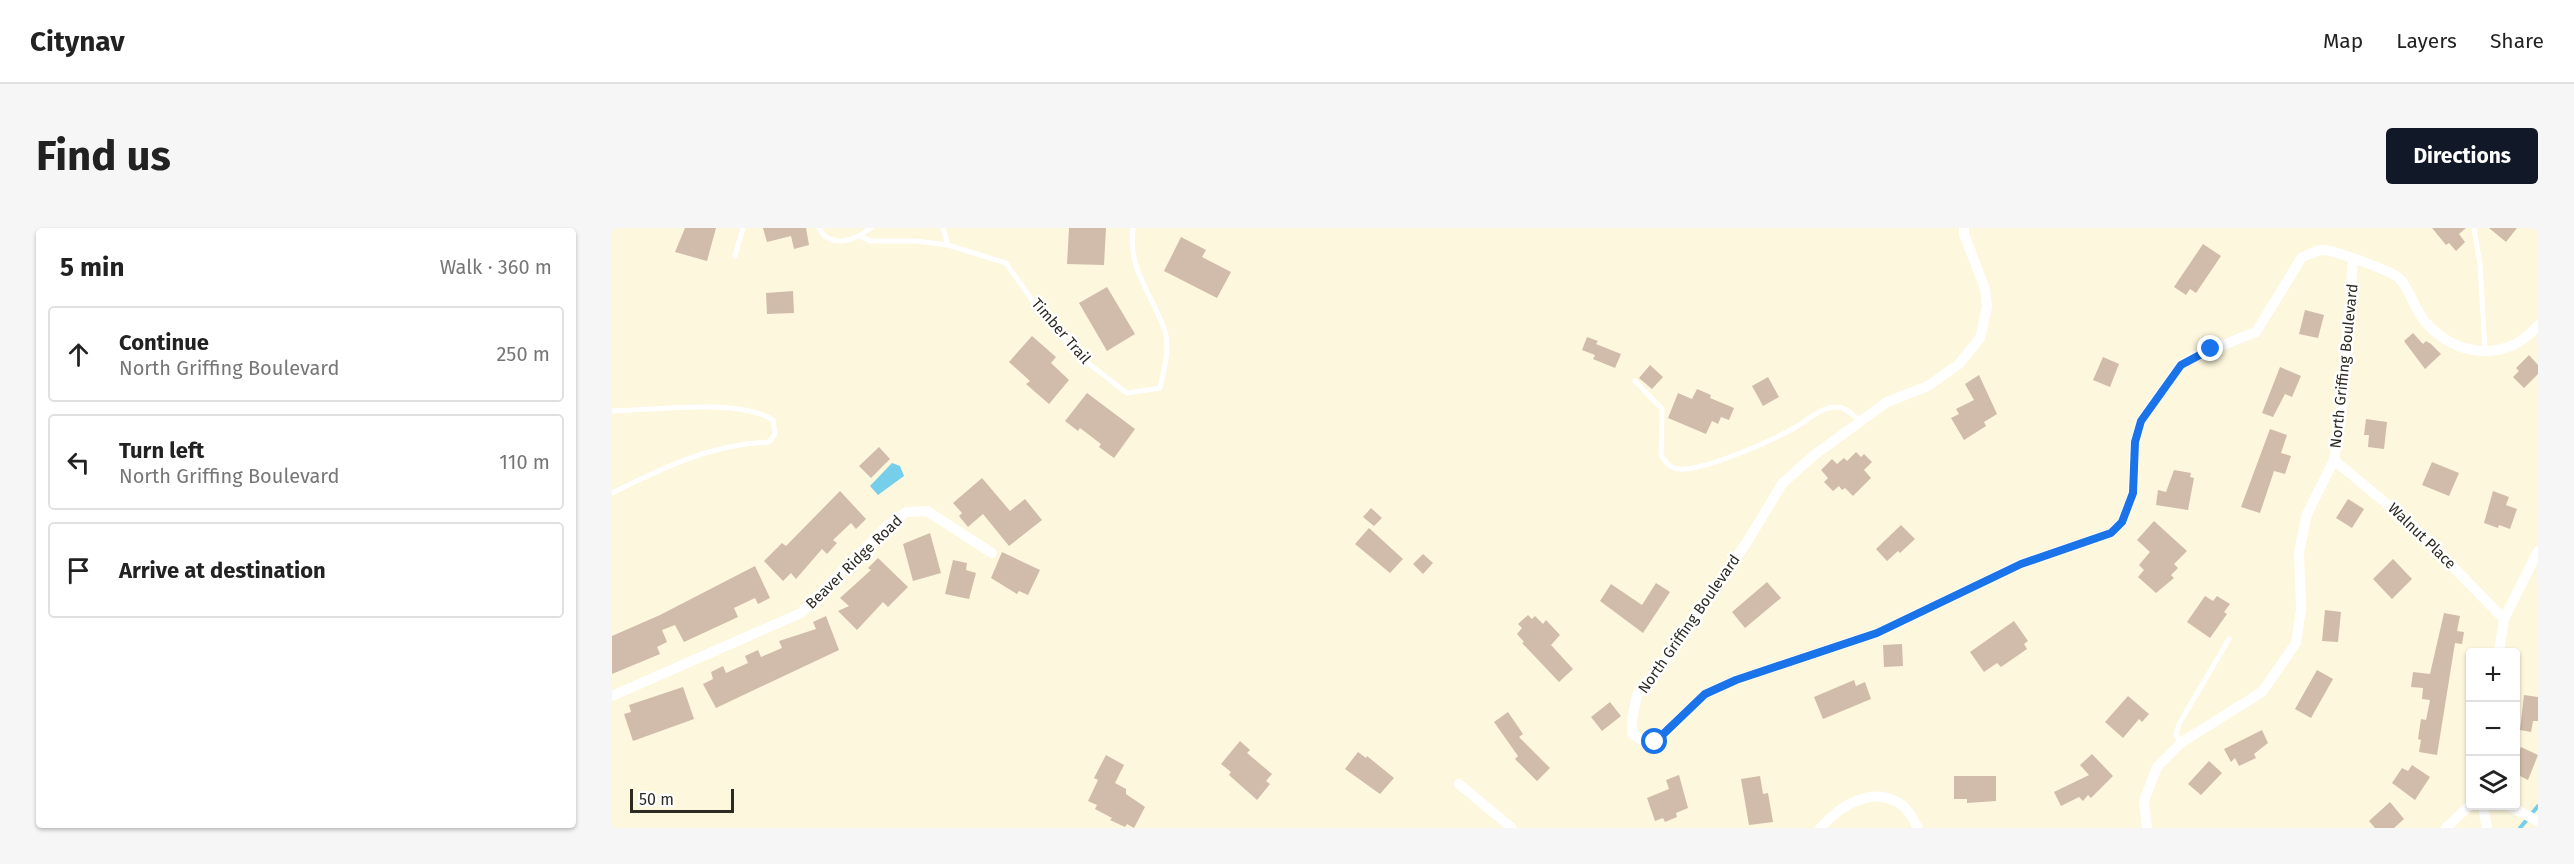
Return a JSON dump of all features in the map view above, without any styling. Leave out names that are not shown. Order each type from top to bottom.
[{"type":"street","name":"North Griffing Boulevard","points":[[1964,228],[1970,252],[1985,289],[1987,307],[1980,338],[1959,364],[1928,386],[1887,402],[1813,456],[1782,484],[1747,542],[1674,649],[1637,695],[1632,734],[1647,743],[1655,742],[1705,694],[1736,680],[1877,633],[2021,564],[2111,533],[2122,522],[2133,493],[2135,442],[2141,421],[2181,365],[2195,356],[2256,332],[2302,257],[2324,250],[2378,265],[2400,278],[2423,319],[2437,333],[2472,352],[2485,352]]},
{"type":"street","name":"North Griffing Boulevard","points":[[2147,828],[2144,801],[2157,767],[2180,744],[2262,692],[2296,642],[2301,609],[2299,552],[2307,514],[2334,460],[2341,418],[2354,260]]},
{"type":"street","points":[[2485,352],[2491,352],[2516,342],[2538,325]]},
{"type":"street","name":"Walnut Place","points":[[2334,460],[2411,524],[2504,619]]},
{"type":"street","name":"Beaver Ridge Road","points":[[612,696],[801,613],[886,527],[906,512],[927,511],[992,553]]},
{"type":"street","points":[[2500,648],[2504,619],[2538,551]]},
{"type":"street","points":[[1459,784],[1512,828]]},
{"type":"street","points":[[1820,828],[1833,813],[1854,800],[1873,797],[1891,800],[1904,806],[1918,828]]},
{"type":"street","points":[[2446,828],[2466,809]]},
{"type":"street","points":[[2484,810],[2487,828]]},
{"type":"street","points":[[2517,810],[2538,821]]},
{"type":"lane","points":[[735,256],[742,228]]},
{"type":"lane","points":[[819,228],[826,238],[835,241],[860,236],[871,228]]},
{"type":"lane","points":[[943,228],[948,245]]},
{"type":"lane","name":"Timber Trail","points":[[860,236],[870,242],[916,241],[948,245],[1006,263],[1041,313],[1080,357],[1127,393],[1160,388],[1167,357],[1165,330],[1134,267],[1133,228]]},
{"type":"lane","points":[[2474,228],[2480,264],[2485,352]]},
{"type":"lane","points":[[1635,381],[1662,408],[1661,455],[1671,468],[1681,470],[1696,468],[1766,444],[1824,409],[1836,406],[1844,408],[1860,421]]},
{"type":"lane","points":[[612,411],[733,407],[760,411],[773,420],[775,434],[769,442],[737,445],[685,458],[612,493]]},
{"type":"lane","points":[[2180,744],[2176,734],[2179,724],[2229,639]]},
{"type":"water","points":[[892,463],[900,466],[904,476],[878,495],[870,486]]},
{"type":"building","points":[[685,228],[716,228],[707,261],[675,252]]},
{"type":"building","points":[[763,228],[806,228],[809,245],[794,249],[791,236],[767,242]]},
{"type":"building","points":[[1069,228],[1106,228],[1104,265],[1067,264]]},
{"type":"building","points":[[2432,228],[2466,228],[2459,234],[2465,242],[2456,251],[2449,243],[2446,245]]},
{"type":"building","points":[[2489,228],[2517,228],[2506,242]]},
{"type":"building","points":[[1181,237],[1206,250],[1202,257],[1231,272],[1217,298],[1164,271]]},
{"type":"building","points":[[2203,244],[2221,256],[2196,293],[2190,289],[2186,295],[2174,287]]},
{"type":"building","points":[[1107,287],[1135,334],[1107,351],[1079,303]]},
{"type":"building","points":[[793,291],[794,313],[767,314],[766,293]]},
{"type":"building","points":[[2305,310],[2324,315],[2318,338],[2299,334]]},
{"type":"building","points":[[2413,333],[2423,344],[2426,341],[2441,354],[2425,369],[2404,341]]},
{"type":"building","points":[[1032,336],[1056,357],[1051,363],[1069,380],[1049,404],[1026,384],[1030,381],[1009,362]]},
{"type":"building","points":[[1587,337],[1598,341],[1596,344],[1621,354],[1615,368],[1593,359],[1595,355],[1582,350]]},
{"type":"building","points":[[2529,355],[2538,365],[2538,374],[2524,388],[2513,377],[2519,371],[2516,368]]},
{"type":"building","points":[[2103,357],[2119,364],[2110,387],[2093,380]]},
{"type":"building","points":[[1650,365],[1663,377],[1652,389],[1639,378]]},
{"type":"building","points":[[2280,367],[2301,376],[2292,397],[2285,394],[2273,417],[2262,413]]},
{"type":"building","points":[[1979,375],[1997,414],[1984,422],[1986,426],[1964,440],[1951,418],[1959,414],[1956,409],[1974,400],[1965,384]]},
{"type":"building","points":[[1768,377],[1779,397],[1763,406],[1752,386]]},
{"type":"building","points":[[1697,389],[1711,395],[1710,398],[1734,408],[1729,420],[1721,417],[1718,424],[1712,421],[1706,434],[1668,418],[1678,393],[1692,399]]},
{"type":"building","points":[[1087,393],[1135,429],[1114,458],[1099,447],[1101,444],[1080,428],[1078,431],[1065,421]]},
{"type":"building","points":[[2366,419],[2387,422],[2384,449],[2368,447],[2369,435],[2364,435]]},
{"type":"building","points":[[2270,429],[2287,435],[2281,453],[2291,456],[2285,474],[2274,471],[2260,513],[2241,507]]},
{"type":"building","points":[[879,447],[890,459],[871,478],[859,466]]},
{"type":"building","points":[[1856,452],[1861,457],[1864,454],[1872,462],[1864,470],[1871,478],[1853,496],[1845,488],[1842,490],[1839,486],[1833,491],[1824,482],[1828,478],[1821,470],[1832,459],[1837,464],[1844,458],[1847,461]]},
{"type":"building","points":[[2432,462],[2459,473],[2449,496],[2422,485]]},
{"type":"building","points":[[2174,470],[2191,473],[2190,477],[2194,478],[2188,510],[2156,505],[2158,490],[2166,492]]},
{"type":"building","points":[[982,478],[1010,511],[1025,499],[1042,520],[1009,546],[983,514],[968,527],[959,516],[962,513],[953,503]]},
{"type":"building","points":[[840,491],[866,519],[856,529],[851,523],[833,540],[837,543],[827,554],[822,549],[796,579],[791,573],[783,581],[764,561],[782,543],[786,546]]},
{"type":"building","points":[[2493,491],[2509,497],[2506,505],[2517,509],[2510,529],[2484,523]]},
{"type":"building","points":[[2348,499],[2364,509],[2352,528],[2336,518]]},
{"type":"building","points":[[1371,508],[1382,518],[1374,526],[1363,517]]},
{"type":"building","points":[[2154,521],[2187,551],[2174,564],[2178,568],[2171,575],[2174,578],[2156,593],[2138,577],[2144,570],[2139,565],[2150,552],[2137,540]]},
{"type":"building","points":[[1901,525],[1915,539],[1887,561],[1876,549]]},
{"type":"building","points":[[1369,528],[1403,559],[1390,573],[1355,544]]},
{"type":"building","points":[[930,533],[941,573],[913,581],[903,544]]},
{"type":"building","points":[[1002,552],[1040,570],[1028,595],[1019,591],[1017,594],[991,578]]},
{"type":"building","points":[[1423,554],[1433,563],[1423,574],[1413,564]]},
{"type":"building","points":[[878,558],[908,587],[888,607],[883,602],[857,630],[838,611],[849,606],[840,598],[871,570],[868,568]]},
{"type":"building","points":[[2393,559],[2412,579],[2392,599],[2373,579]]},
{"type":"building","points":[[953,560],[967,563],[966,570],[976,573],[969,599],[945,594]]},
{"type":"building","points":[[755,566],[770,598],[758,604],[755,598],[734,608],[738,617],[684,642],[675,625],[662,630],[667,642],[657,647],[660,654],[612,674],[612,636],[660,615]]},
{"type":"building","points":[[1767,582],[1781,598],[1745,628],[1732,612]]},
{"type":"building","points":[[1656,583],[1670,592],[1643,633],[1600,601],[1611,584],[1642,605]]},
{"type":"building","points":[[2205,596],[2213,601],[2217,596],[2230,604],[2224,612],[2227,614],[2210,638],[2187,622]]},
{"type":"building","points":[[2325,610],[2341,612],[2338,642],[2322,641]]},
{"type":"building","points":[[2444,613],[2460,616],[2457,631],[2464,632],[2462,644],[2455,643],[2437,755],[2419,752],[2421,719],[2426,720],[2430,700],[2422,699],[2423,688],[2411,687],[2413,672],[2430,674]]},
{"type":"building","points":[[1528,615],[1532,619],[1535,616],[1543,624],[1546,620],[1560,635],[1551,645],[1573,669],[1559,682],[1522,643],[1524,642],[1517,634],[1522,628],[1518,624]]},
{"type":"building","points":[[826,616],[839,650],[716,708],[703,684],[713,679],[711,672],[723,666],[726,673],[748,663],[745,656],[758,650],[761,657],[782,648],[779,641],[816,629],[813,622]]},
{"type":"building","points":[[2014,621],[2028,641],[2024,644],[2027,649],[2001,667],[1997,663],[1984,672],[1970,652]]},
{"type":"building","points":[[1902,644],[1903,666],[1884,667],[1883,645]]},
{"type":"building","points":[[2317,670],[2333,679],[2311,718],[2295,709]]},
{"type":"building","points":[[1854,680],[1856,686],[1865,682],[1871,699],[1823,719],[1814,697]]},
{"type":"building","points":[[683,687],[694,719],[633,741],[624,714],[631,712],[629,705]]},
{"type":"building","points":[[2524,695],[2538,697],[2538,721],[2533,721],[2531,732],[2520,730]]},
{"type":"building","points":[[2128,696],[2149,714],[2142,722],[2139,719],[2123,738],[2105,722]]},
{"type":"building","points":[[1610,702],[1621,716],[1602,731],[1591,717]]},
{"type":"building","points":[[1508,712],[1523,734],[1519,737],[1550,768],[1537,781],[1515,759],[1518,756],[1494,722]]},
{"type":"building","points":[[2262,730],[2268,743],[2254,754],[2256,758],[2239,766],[2235,758],[2231,762],[2224,749]]},
{"type":"building","points":[[1240,741],[1250,750],[1247,753],[1272,774],[1266,781],[1270,784],[1257,800],[1229,775],[1231,772],[1221,764]]},
{"type":"building","points":[[2521,747],[2538,755],[2528,780],[2520,776]]},
{"type":"building","points":[[1358,752],[1366,758],[1367,756],[1394,778],[1380,794],[1345,769]]},
{"type":"building","points":[[2092,754],[2113,776],[2091,798],[2088,795],[2083,801],[2079,797],[2061,806],[2054,792],[2089,775],[2080,765]]},
{"type":"building","points":[[1106,755],[1124,765],[1115,783],[1126,789],[1126,794],[1145,807],[1134,828],[1127,824],[1125,827],[1110,820],[1112,818],[1095,809],[1097,805],[1088,801],[1098,780],[1094,778]]},
{"type":"building","points":[[2209,761],[2222,773],[2201,795],[2188,784]]},
{"type":"building","points":[[2412,765],[2430,777],[2415,800],[2392,783],[2402,768],[2408,771]]},
{"type":"building","points":[[1679,775],[1688,808],[1676,813],[1677,817],[1665,822],[1663,818],[1655,821],[1647,798],[1669,789],[1666,780]]},
{"type":"building","points":[[1760,776],[1763,794],[1768,793],[1773,822],[1749,825],[1741,779]]},
{"type":"building","points":[[1954,776],[1996,776],[1996,801],[1967,803],[1967,799],[1954,799]]},
{"type":"building","points":[[2390,802],[2404,819],[2394,828],[2375,828],[2369,821]]},
{"type":"waterway","points":[[2520,828],[2538,806]]},
{"type":"route","points":[[1655,742],[1682,719],[1705,694],[1736,680],[1877,633],[2021,564],[2111,533],[2122,522],[2133,493],[2135,442],[2141,421],[2181,365],[2211,349]]}]
